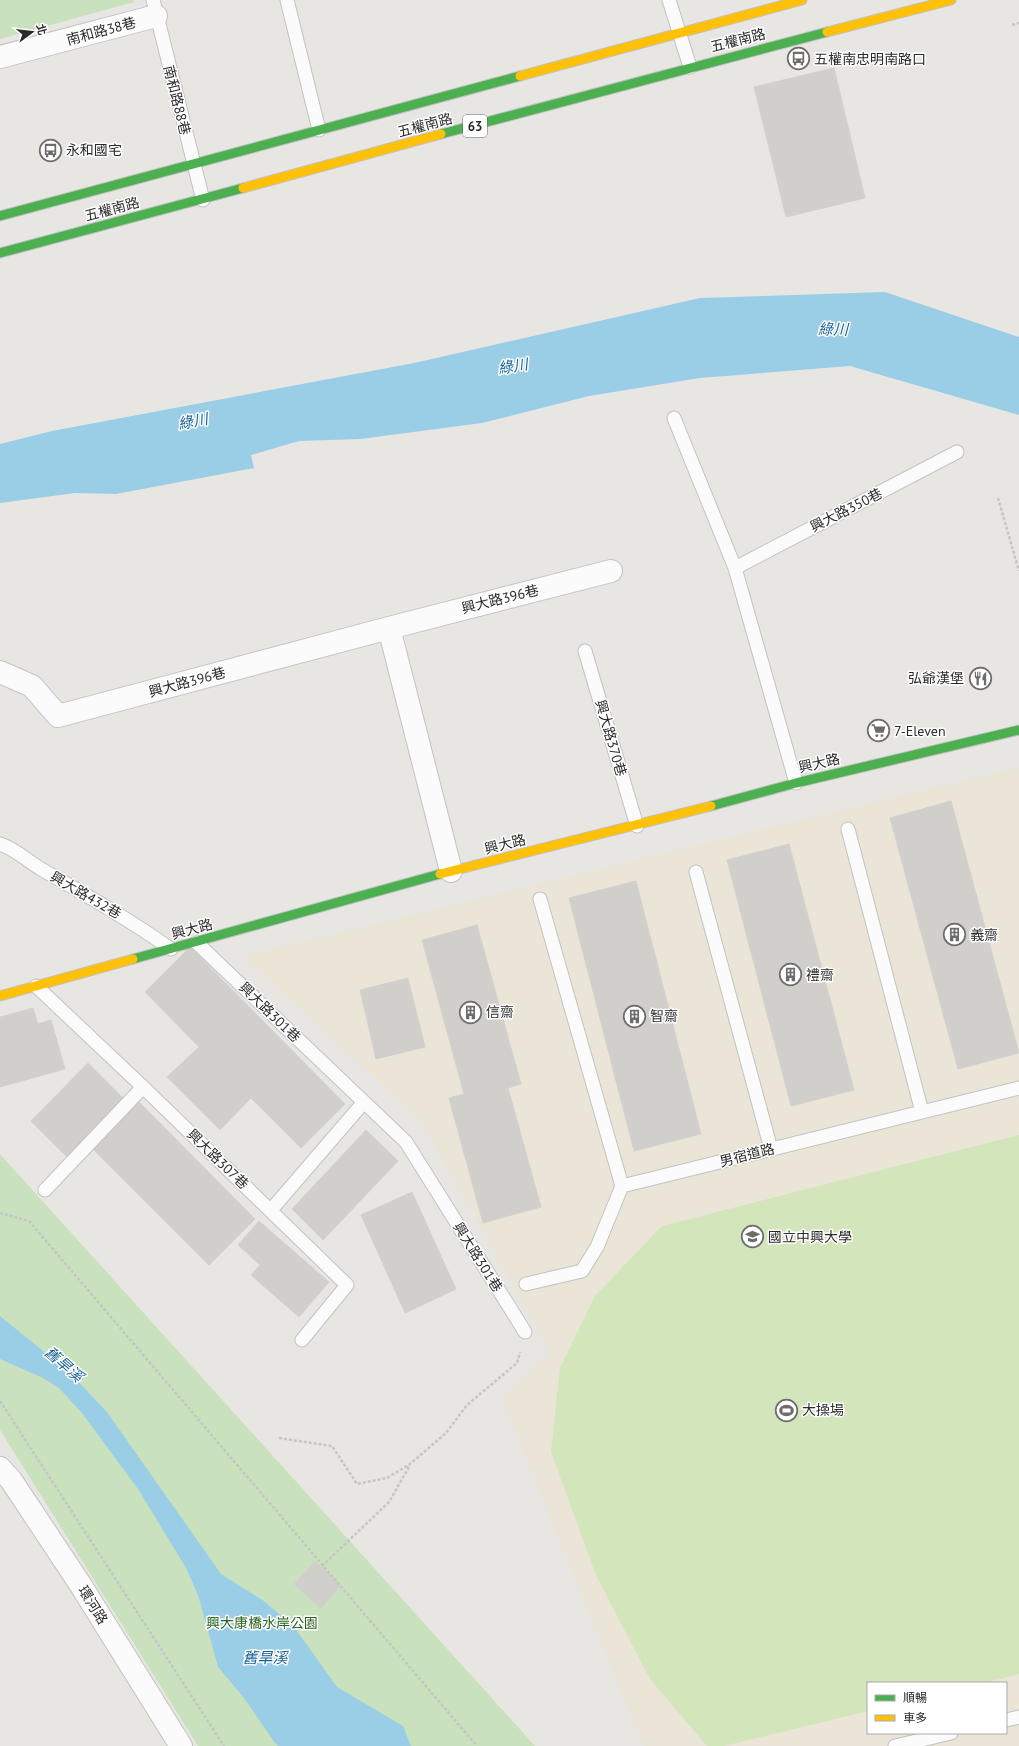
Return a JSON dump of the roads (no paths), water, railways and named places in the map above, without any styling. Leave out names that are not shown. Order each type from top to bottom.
[{"type":"main road","name":"五權南路","points":[[0,216],[802,0]]},
{"type":"main road","name":"五權南路","points":[[0,253],[203,200],[690,67],[951,0]]},
{"type":"main road","name":"興大路","points":[[0,996],[197,943],[451,871],[637,826],[796,783],[1019,730]]},
{"type":"street","name":"南和路38巷","points":[[0,57],[154,8]]},
{"type":"street","name":"興大路396巷","points":[[0,672],[32,686],[58,716],[611,571]]},
{"type":"street","points":[[389,628],[451,871]]},
{"type":"street","name":"環河路","points":[[0,1468],[11,1480],[80,1584],[181,1746]]},
{"type":"lane","points":[[287,0],[319,130]]},
{"type":"lane","points":[[669,0],[678,34],[690,67]]},
{"type":"lane","name":"南和路88巷","points":[[154,8],[203,200]]},
{"type":"lane","points":[[674,418],[735,568],[796,783]]},
{"type":"lane","name":"興大路350巷","points":[[735,568],[957,452]]},
{"type":"lane","name":"興大路370巷","points":[[585,651],[637,826]]},
{"type":"lane","points":[[848,829],[922,1112]]},
{"type":"lane","name":"興大路432巷","points":[[0,844],[9,847],[35,865],[130,920],[172,949]]},
{"type":"lane","points":[[696,872],[771,1149]]},
{"type":"lane","points":[[526,1284],[582,1270],[597,1247],[622,1186],[540,899]]},
{"type":"lane","name":"興大路301巷","points":[[197,943],[406,1142],[525,1332]]},
{"type":"lane","name":"興大路307巷","points":[[36,986],[271,1210],[347,1285],[302,1340]]},
{"type":"lane","points":[[45,1190],[143,1087]]},
{"type":"lane","name":"男宿道路","points":[[622,1186],[1019,1088]]},
{"type":"lane","points":[[271,1210],[364,1102]]},
{"type":"lane","points":[[1007,1720],[1019,1717]]},
{"type":"lane","points":[[895,1746],[947,1734]]},
{"type":"water","name":"綠川","points":[[885,292],[1019,337],[1019,415],[850,366],[700,378],[589,396],[482,423],[360,439],[299,441],[251,455],[254,468],[116,494],[75,493],[0,503],[0,444],[52,431],[414,363],[700,298]]},
{"type":"water","name":"舊旱溪","points":[[0,1316],[70,1373],[107,1412],[221,1574],[264,1601],[295,1628],[337,1687],[403,1726],[411,1746],[278,1746],[275,1743],[244,1698],[218,1667],[198,1595],[186,1568],[138,1489],[82,1413],[59,1388],[43,1378],[0,1359]]},
{"type":"place","name":"五權南忠明南路口","points":[[799,59]]},
{"type":"place","name":"永和國宅","points":[[51,150]]},
{"type":"place","name":"弘爺漢堡","points":[[980,678]]},
{"type":"place","name":"7-Eleven","points":[[879,731]]},
{"type":"place","name":"義齋","points":[[954,935]]},
{"type":"place","name":"禮齋","points":[[790,975]]},
{"type":"place","name":"信齋","points":[[471,1012]]},
{"type":"place","name":"智齋","points":[[635,1016]]},
{"type":"place","name":"國立中興大學","points":[[752,1237]]},
{"type":"place","name":"大操場","points":[[787,1410]]},
{"type":"park label","name":"興大康橋水岸公園","points":[[262,1623]]}]
